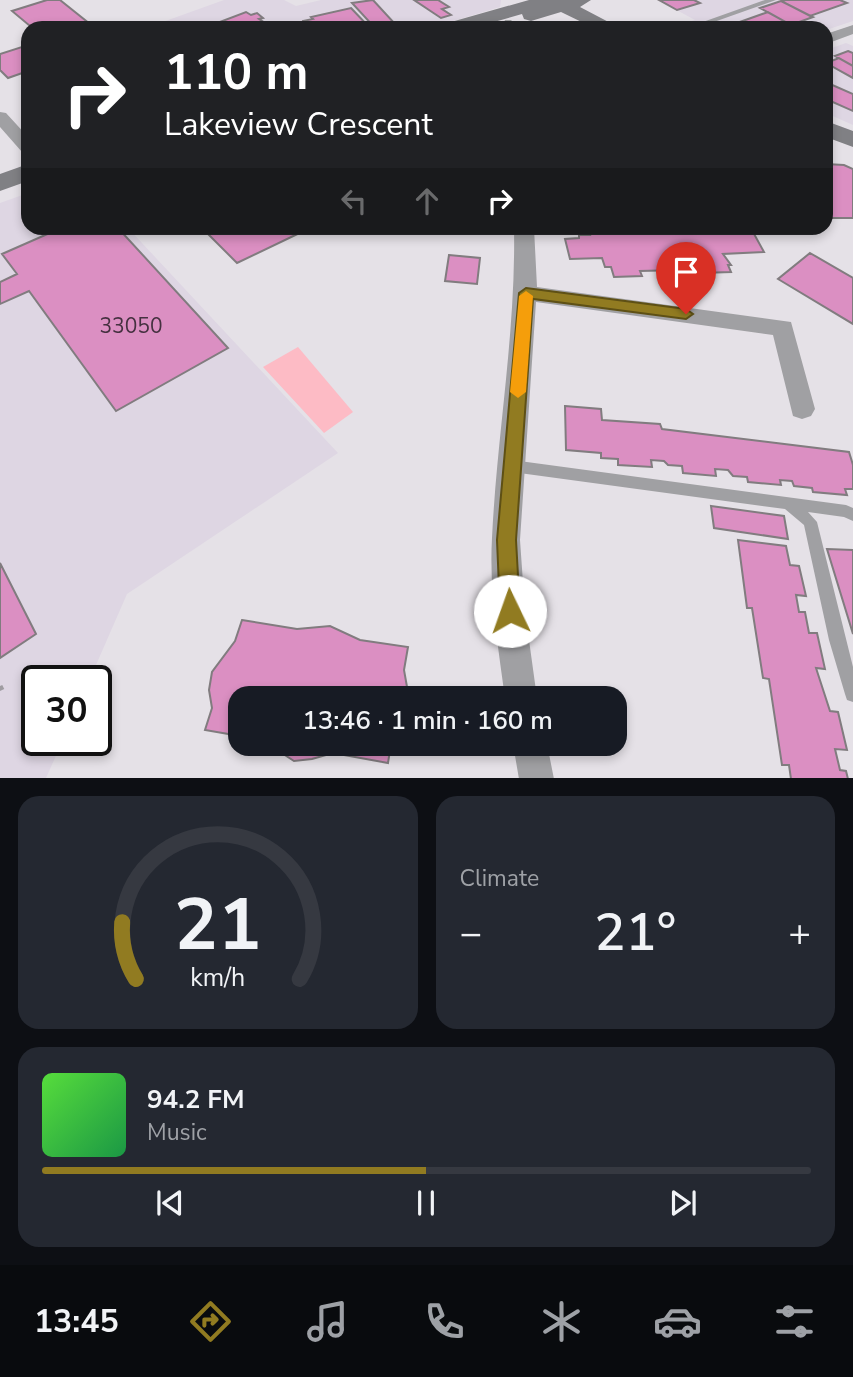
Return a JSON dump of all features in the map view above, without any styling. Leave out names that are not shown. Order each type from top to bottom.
[{"type":"main road","points":[[506,18],[554,2],[581,0]]},
{"type":"main road","points":[[596,0],[595,7],[603,21]]},
{"type":"main road","points":[[554,2],[594,21]]},
{"type":"main road","points":[[833,131],[853,140]]},
{"type":"main road","points":[[0,183],[21,175]]},
{"type":"street","points":[[833,36],[853,29]]},
{"type":"street","points":[[0,117],[21,140]]},
{"type":"street","points":[[519,686],[510,611],[506,540],[526,293],[524,235]]},
{"type":"street","points":[[526,293],[783,328],[803,409]]},
{"type":"street","points":[[532,756],[537,778]]},
{"type":"lane","points":[[710,21],[772,0]]},
{"type":"lane","points":[[512,466],[790,506],[846,511],[853,515]]},
{"type":"lane","points":[[790,506],[810,522],[837,640],[853,694]]},
{"type":"path","points":[[0,686],[4,694]]},
{"type":"shaded area","points":[[224,0],[284,0],[296,6],[321,0],[501,0],[500,7],[453,21],[166,21]]},
{"type":"shaded area","points":[[658,0],[853,0],[853,21],[833,28],[833,21],[692,21],[695,20]]},
{"type":"shaded area","points":[[846,43],[853,46],[853,125],[833,116],[833,48]]},
{"type":"shaded area","points":[[21,196],[21,235],[135,235],[338,453],[127,594],[96,665],[21,665],[21,756],[56,756],[46,778],[0,778],[0,203]]},
{"type":"shaded area","points":[[298,347],[353,412],[324,433],[263,367]]},
{"type":"building","points":[[47,0],[60,0],[86,21],[24,21],[12,11]]},
{"type":"building","points":[[373,0],[392,21],[369,21],[352,3]]},
{"type":"building","points":[[414,0],[438,0],[449,7],[442,9],[451,15],[441,18]]},
{"type":"building","points":[[659,0],[694,0],[700,3],[677,10]]},
{"type":"building","points":[[840,0],[847,3],[810,16],[781,1]]},
{"type":"building","points":[[781,1],[813,17],[802,21],[784,21],[760,8]]},
{"type":"building","points":[[351,8],[363,21],[303,21],[313,19],[311,17]]},
{"type":"building","points":[[246,12],[251,15],[257,13],[263,18],[259,19],[262,21],[222,21]]},
{"type":"building","points":[[768,12],[784,21],[743,21]]},
{"type":"building","points":[[21,47],[21,73],[8,78],[0,70],[0,54]]},
{"type":"building","points":[[848,51],[853,53],[853,66],[835,56]]},
{"type":"building","points":[[839,58],[853,66],[853,78],[833,67],[833,60]]},
{"type":"building","points":[[833,85],[853,94],[853,111],[833,102]]},
{"type":"building","points":[[833,164],[853,169],[853,218],[833,218]]},
{"type":"building","points":[[45,235],[124,235],[228,348],[116,411],[29,291],[0,304],[0,282],[17,274],[2,254]]},
{"type":"building","points":[[209,235],[295,235],[237,263]]},
{"type":"building","points":[[579,235],[755,235],[764,252],[723,254],[731,265],[728,265],[731,272],[700,273],[698,269],[691,269],[695,280],[685,280],[681,270],[640,271],[642,276],[614,277],[611,267],[605,267],[602,258],[570,259],[565,239],[579,238]]},
{"type":"building","points":[[810,253],[853,278],[853,324],[778,279]]},
{"type":"building","points":[[449,255],[480,258],[477,284],[445,281]]},
{"type":"building","points":[[565,406],[601,409],[602,420],[660,424],[662,429],[849,452],[853,465],[853,489],[845,489],[847,495],[813,492],[812,488],[794,486],[792,481],[780,480],[781,485],[748,482],[747,477],[733,476],[728,470],[715,469],[716,476],[683,473],[682,466],[668,465],[664,461],[651,460],[652,467],[618,465],[618,459],[601,458],[601,453],[566,450]]},
{"type":"building","points":[[711,506],[784,516],[788,539],[714,528]]},
{"type":"building","points":[[738,540],[786,546],[790,565],[799,566],[806,596],[796,595],[799,612],[805,612],[809,633],[817,633],[825,669],[816,668],[830,711],[838,712],[847,750],[835,749],[840,770],[846,771],[848,778],[791,778],[789,765],[782,765],[769,679],[763,678],[752,608],[747,608]]},
{"type":"building","points":[[827,549],[853,550],[853,634]]},
{"type":"building","points":[[0,563],[36,634],[0,658]]},
{"type":"building","points":[[242,620],[297,629],[330,626],[360,640],[408,647],[404,670],[407,686],[228,686],[228,734],[205,730],[212,708],[209,690],[212,672],[235,641]]},
{"type":"building","points":[[286,756],[322,756],[312,759],[294,761]]},
{"type":"building","points":[[350,756],[389,756],[388,763]]},
{"type":"slow traffic","points":[[518,392],[526,296]]},
{"type":"route","points":[[510,611],[506,540],[526,293],[686,314]]}]
